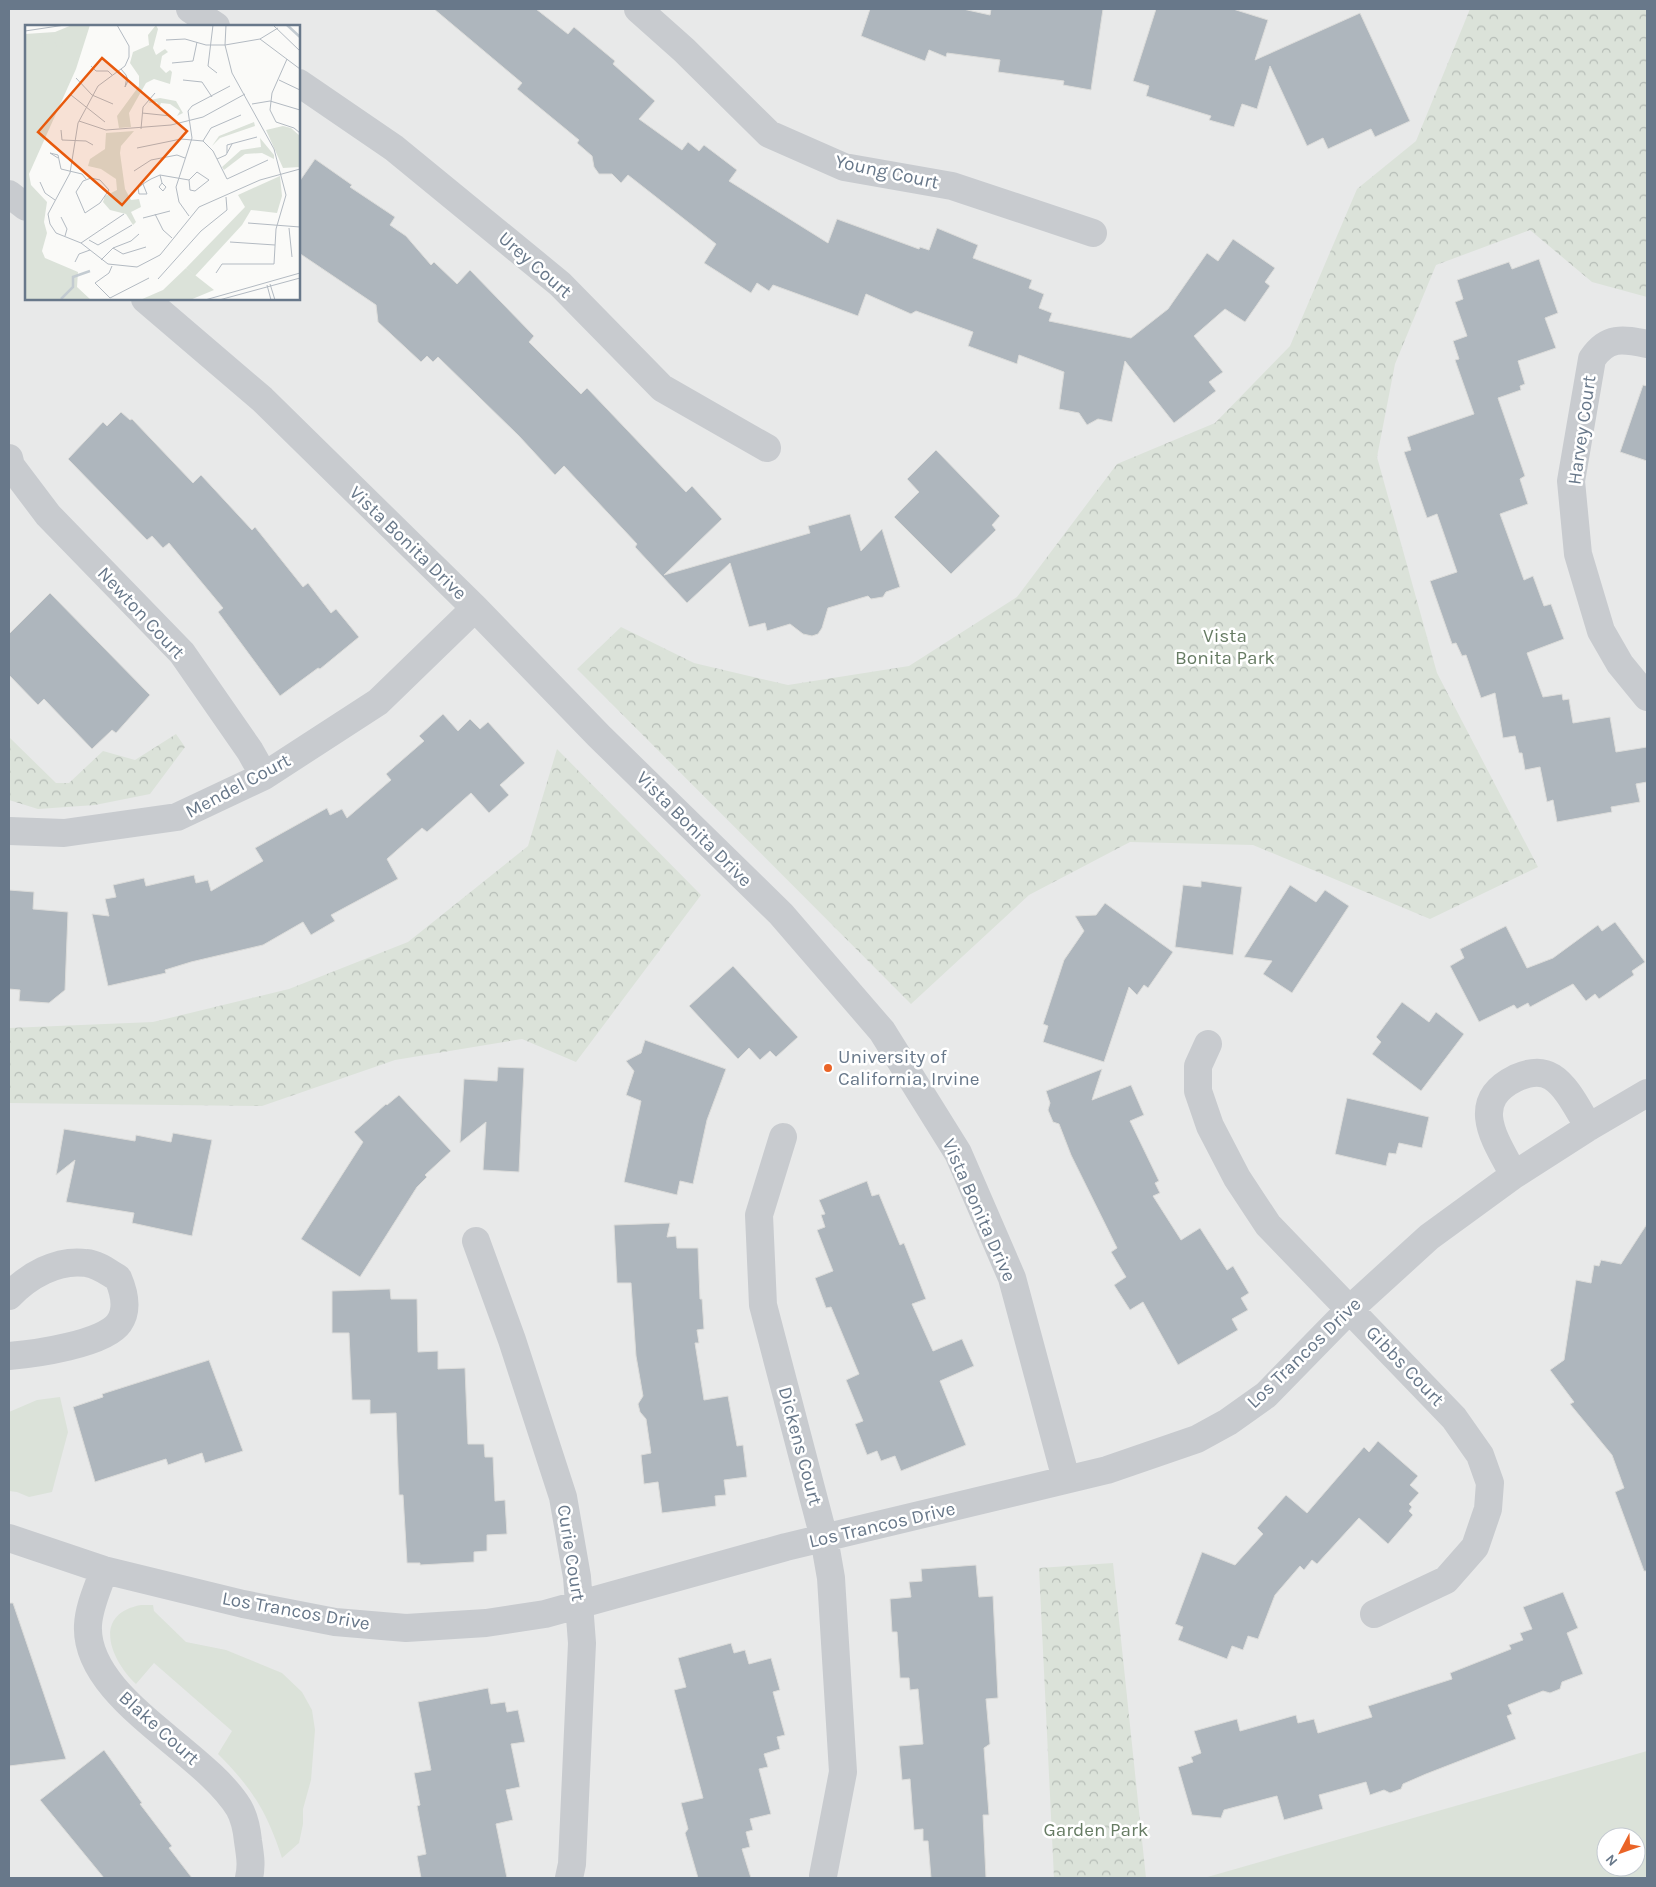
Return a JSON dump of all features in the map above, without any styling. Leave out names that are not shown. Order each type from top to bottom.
[{"type":"street","points":[[190,9],[214,25]]},
{"type":"street","name":"Young Court","points":[[638,9],[684,50],[769,134],[844,167],[952,186],[1094,233]]},
{"type":"street","name":"Urey Court","points":[[300,84],[394,148],[560,284],[662,388],[767,448]]},
{"type":"street","points":[[9,194],[25,206]]},
{"type":"street","name":"Vista Bonita Drive","points":[[146,300],[262,400],[475,608],[600,736],[780,914],[882,1032],[958,1153],[1012,1278],[1066,1479]]},
{"type":"street","name":"Harvey Court","points":[[1647,344],[1610,341],[1598,349],[1592,359],[1571,481],[1578,554],[1602,630],[1620,664],[1647,697]]},
{"type":"street","name":"Newton Court","points":[[9,458],[11,466],[48,516],[182,653],[250,751],[264,776]]},
{"type":"street","name":"Mendel Court","points":[[9,831],[64,833],[177,817],[264,776],[378,702],[475,608]]},
{"type":"street","name":"Gibbs Court","points":[[1208,1044],[1198,1066],[1198,1090],[1210,1126],[1237,1178],[1268,1225],[1454,1418],[1480,1455],[1490,1484],[1488,1509],[1475,1547],[1446,1580],[1374,1614]]},
{"type":"street","points":[[1514,1175],[1492,1134],[1488,1112],[1491,1098],[1497,1089],[1525,1074],[1539,1073],[1552,1078],[1565,1091],[1589,1127]]},
{"type":"street","name":"Los Trancos Drive","points":[[9,1538],[104,1570],[243,1604],[335,1622],[406,1628],[486,1623],[545,1614],[579,1603],[824,1538],[940,1512],[1116,1467],[1197,1438],[1228,1422],[1266,1395],[1350,1309],[1429,1237],[1514,1175],[1647,1093]]},
{"type":"street","name":"Dickens Court","points":[[783,1137],[759,1215],[763,1305],[824,1538],[831,1578],[844,1772],[823,1876]]},
{"type":"street","name":"Curie Court","points":[[476,1241],[512,1340],[563,1497],[579,1603],[582,1643],[572,1864],[569,1878]]},
{"type":"street","points":[[9,1296],[25,1281],[44,1270],[62,1264],[87,1262],[118,1278],[125,1295],[124,1312],[119,1324],[102,1336],[72,1346],[9,1356]]},
{"type":"street","name":"Blake Court","points":[[104,1570],[90,1609],[88,1626],[90,1643],[102,1674],[128,1703],[223,1786],[240,1810],[252,1864],[249,1878]]},
{"type":"shaded area","name":"University of California, Irvine","points":[[9,9],[1647,9],[1647,1878],[9,1878]]},
{"type":"green space","name":"Vista Bonita Park","points":[[1470,9],[1647,9],[1647,297],[1592,282],[1530,230],[1436,265],[1395,364],[1377,457],[1437,673],[1538,867],[1430,919],[1253,845],[1130,842],[1029,895],[911,1004],[577,669],[621,627],[694,663],[788,685],[909,666],[1017,597],[1117,464],[1215,423],[1290,346],[1357,189],[1416,141]]},
{"type":"green space","points":[[176,734],[185,747],[150,794],[95,805],[38,809],[9,800],[9,737],[56,783],[69,783],[103,751],[135,760]]},
{"type":"green space","points":[[557,749],[701,895],[576,1062],[522,1039],[395,1060],[262,1106],[9,1103],[9,1028],[153,1022],[289,989],[408,942],[528,846]]},
{"type":"green space","points":[[60,1397],[68,1432],[52,1492],[29,1497],[9,1491],[9,1412],[37,1400]]},
{"type":"green space","name":"Garden Park","points":[[1113,1563],[1146,1878],[1054,1878],[1039,1568]]},
{"type":"green space","points":[[141,1605],[153,1605],[154,1611],[186,1642],[226,1650],[282,1673],[302,1692],[312,1710],[315,1730],[311,1780],[303,1809],[303,1824],[299,1843],[282,1858],[270,1827],[257,1802],[240,1778],[218,1754],[232,1731],[154,1663],[136,1684],[119,1662],[110,1639],[111,1627],[116,1618],[126,1610]]},
{"type":"green space","points":[[1647,1751],[1647,1878],[1204,1878]]},
{"type":"building","points":[[434,9],[536,9],[568,34],[574,27],[615,61],[613,64],[655,101],[639,119],[682,150],[688,142],[699,151],[704,145],[737,170],[729,181],[828,243],[837,219],[919,249],[920,247],[929,250],[937,228],[978,245],[973,258],[1032,280],[1029,288],[1044,294],[1039,308],[1052,313],[1049,321],[1131,338],[1168,309],[1207,253],[1218,261],[1233,239],[1275,268],[1265,282],[1270,286],[1245,322],[1225,309],[1194,336],[1223,372],[1209,382],[1216,391],[1174,423],[1125,361],[1112,422],[1098,419],[1087,425],[1079,413],[1059,409],[1064,372],[1019,355],[1017,364],[968,346],[973,332],[916,311],[911,314],[866,294],[858,316],[773,285],[769,291],[757,283],[751,293],[704,263],[716,244],[628,175],[621,183],[612,174],[599,174],[594,167],[592,156],[577,143],[579,140],[517,89],[522,83]]},
{"type":"building","points":[[870,9],[963,9],[990,15],[991,9],[1103,9],[1091,90],[1063,85],[1064,81],[998,72],[1000,60],[947,53],[946,57],[929,50],[925,61],[861,36]]},
{"type":"building","points":[[1156,9],[1233,9],[1268,20],[1255,60],[1360,13],[1410,121],[1375,137],[1371,129],[1328,149],[1323,138],[1307,146],[1270,66],[1257,109],[1242,104],[1234,127],[1209,120],[1211,116],[1146,96],[1149,86],[1133,81]]},
{"type":"building","points":[[315,159],[352,185],[350,187],[395,217],[390,225],[406,236],[431,265],[434,262],[457,284],[470,270],[534,336],[529,342],[581,394],[587,388],[686,492],[692,486],[722,519],[664,575],[810,533],[808,526],[850,514],[861,551],[882,529],[900,587],[886,592],[883,597],[871,599],[868,596],[828,608],[822,628],[818,634],[812,636],[803,634],[790,624],[767,631],[765,623],[749,627],[730,563],[687,603],[635,547],[637,544],[564,466],[555,475],[519,436],[438,357],[433,362],[427,356],[421,362],[378,322],[376,305],[300,254],[300,181]]},
{"type":"building","points":[[1539,259],[1558,313],[1545,318],[1556,348],[1518,361],[1525,384],[1520,386],[1521,390],[1498,398],[1525,476],[1520,479],[1528,504],[1500,514],[1524,580],[1533,576],[1544,606],[1551,604],[1564,639],[1527,653],[1543,697],[1562,694],[1563,700],[1569,699],[1573,723],[1610,717],[1616,752],[1647,747],[1647,782],[1636,784],[1640,802],[1611,807],[1612,812],[1557,822],[1553,800],[1547,802],[1540,767],[1525,770],[1522,753],[1519,753],[1515,736],[1503,738],[1495,693],[1481,698],[1466,655],[1462,656],[1456,643],[1452,644],[1430,581],[1457,572],[1437,514],[1427,518],[1404,452],[1411,450],[1407,437],[1474,414],[1455,360],[1459,359],[1453,341],[1467,336],[1455,302],[1463,299],[1457,280],[1509,262],[1512,269]]},
{"type":"building","points":[[1643,385],[1647,386],[1647,461],[1620,452]]},
{"type":"building","points":[[121,412],[130,420],[132,419],[193,483],[201,475],[252,530],[255,527],[303,587],[308,583],[331,613],[336,609],[359,637],[320,669],[318,668],[280,696],[218,612],[223,608],[169,543],[163,548],[152,536],[147,540],[68,459],[103,422],[107,426]]},
{"type":"building","points":[[936,450],[1000,516],[992,525],[996,530],[951,574],[894,517],[919,492],[907,479]]},
{"type":"building","points":[[50,593],[150,695],[116,733],[112,730],[92,749],[44,699],[38,705],[9,675],[9,634]]},
{"type":"building","points":[[443,714],[458,731],[470,719],[480,729],[488,722],[525,763],[500,785],[509,795],[489,813],[471,793],[427,832],[422,828],[387,859],[398,879],[331,915],[335,921],[311,935],[303,922],[263,945],[191,962],[165,970],[166,973],[108,986],[92,914],[109,916],[105,899],[116,897],[113,885],[144,878],[146,886],[194,875],[196,883],[208,880],[211,891],[263,861],[255,848],[327,808],[330,815],[342,809],[347,818],[391,780],[386,774],[424,741],[419,736]]},
{"type":"building","points":[[1201,881],[1242,887],[1233,955],[1175,947],[1183,885],[1201,887]]},
{"type":"building","points":[[1290,885],[1316,902],[1325,890],[1349,906],[1292,993],[1263,974],[1272,961],[1244,957]]},
{"type":"building","points":[[9,890],[34,892],[33,909],[68,912],[65,990],[49,1003],[19,1001],[20,990],[9,989]]},
{"type":"building","points":[[1105,903],[1173,952],[1148,988],[1144,985],[1137,995],[1129,987],[1104,1062],[1043,1042],[1048,1026],[1043,1024],[1064,960],[1084,931],[1075,916],[1096,915]]},
{"type":"building","points":[[1615,922],[1645,962],[1632,971],[1634,975],[1599,999],[1595,994],[1586,1001],[1573,984],[1530,1007],[1528,1003],[1517,1009],[1514,1005],[1479,1022],[1450,966],[1464,958],[1460,949],[1506,926],[1527,968],[1553,958],[1598,925],[1602,931]]},
{"type":"building","points":[[733,966],[798,1037],[776,1057],[770,1051],[760,1060],[749,1048],[738,1059],[689,1006]]},
{"type":"building","points":[[1402,1002],[1429,1022],[1436,1012],[1464,1034],[1421,1091],[1372,1054],[1381,1042],[1376,1037]]},
{"type":"building","points":[[645,1040],[726,1069],[707,1120],[693,1184],[680,1181],[677,1195],[624,1182],[641,1101],[626,1095],[634,1071],[626,1061],[641,1053]]},
{"type":"building","points":[[498,1067],[524,1068],[519,1172],[483,1170],[486,1122],[460,1143],[464,1079],[497,1081]]},
{"type":"building","points":[[1102,1069],[1092,1100],[1131,1085],[1144,1115],[1130,1121],[1159,1181],[1155,1183],[1160,1193],[1153,1196],[1181,1240],[1200,1228],[1227,1270],[1233,1266],[1249,1293],[1241,1298],[1248,1310],[1232,1319],[1238,1330],[1178,1365],[1143,1302],[1130,1310],[1114,1285],[1126,1277],[1111,1252],[1117,1248],[1071,1155],[1059,1124],[1053,1122],[1048,1110],[1050,1103],[1046,1091]]},
{"type":"building","points":[[399,1095],[451,1151],[425,1175],[427,1177],[417,1187],[360,1277],[301,1239],[363,1142],[354,1132]]},
{"type":"building","points":[[1347,1098],[1429,1117],[1422,1148],[1399,1143],[1396,1154],[1389,1153],[1386,1166],[1335,1154]]},
{"type":"building","points":[[64,1129],[135,1141],[136,1135],[171,1142],[173,1133],[212,1140],[192,1236],[132,1223],[134,1213],[66,1202],[75,1160],[56,1175]]},
{"type":"building","points":[[867,1181],[872,1196],[879,1194],[900,1245],[904,1243],[926,1299],[912,1304],[933,1351],[962,1339],[974,1366],[940,1381],[966,1445],[901,1471],[895,1456],[881,1461],[877,1451],[867,1455],[855,1424],[863,1421],[846,1380],[859,1374],[831,1307],[826,1308],[815,1278],[833,1271],[817,1230],[825,1227],[821,1215],[825,1214],[819,1200]]},
{"type":"building","points":[[670,1223],[667,1237],[676,1236],[677,1248],[698,1248],[700,1299],[702,1299],[704,1329],[697,1330],[699,1343],[695,1343],[704,1400],[728,1396],[737,1446],[743,1445],[747,1477],[724,1480],[726,1495],[715,1496],[716,1506],[662,1513],[658,1482],[644,1484],[641,1455],[651,1453],[646,1419],[640,1412],[638,1404],[643,1396],[636,1356],[631,1283],[617,1283],[614,1225]]},
{"type":"building","points":[[1647,1224],[1647,1571],[1644,1571],[1615,1492],[1624,1488],[1612,1455],[1570,1404],[1574,1402],[1550,1370],[1564,1360],[1576,1280],[1591,1283],[1594,1265],[1599,1266],[1601,1260],[1621,1264]]},
{"type":"building","points":[[390,1289],[391,1299],[417,1299],[418,1352],[438,1351],[438,1369],[465,1368],[468,1444],[484,1444],[485,1457],[493,1457],[495,1501],[505,1500],[507,1534],[487,1535],[487,1551],[474,1552],[474,1562],[420,1565],[420,1563],[407,1563],[403,1495],[399,1495],[396,1413],[370,1414],[370,1400],[352,1400],[349,1333],[332,1333],[332,1291]]},
{"type":"building","points":[[209,1360],[243,1451],[205,1463],[202,1453],[168,1465],[166,1459],[95,1482],[73,1407],[103,1397],[102,1394]]},
{"type":"building","points":[[1378,1441],[1418,1476],[1410,1485],[1419,1493],[1409,1504],[1412,1507],[1409,1511],[1413,1515],[1388,1544],[1359,1518],[1317,1564],[1312,1560],[1304,1570],[1300,1566],[1275,1595],[1258,1639],[1248,1636],[1243,1650],[1232,1646],[1227,1659],[1178,1640],[1183,1627],[1175,1624],[1202,1552],[1235,1565],[1263,1534],[1257,1528],[1286,1495],[1307,1513],[1364,1447],[1369,1452]]},
{"type":"building","points":[[976,1565],[979,1597],[993,1596],[998,1698],[986,1699],[990,1744],[984,1748],[989,1815],[983,1815],[986,1878],[931,1878],[928,1841],[923,1841],[923,1829],[914,1830],[910,1779],[902,1780],[899,1746],[923,1744],[918,1689],[910,1690],[909,1678],[900,1678],[897,1632],[892,1632],[890,1599],[911,1597],[909,1582],[922,1581],[921,1569]]},
{"type":"building","points":[[1563,1592],[1578,1628],[1567,1633],[1583,1674],[1562,1682],[1560,1689],[1550,1693],[1543,1691],[1508,1705],[1512,1714],[1507,1716],[1516,1739],[1426,1774],[1403,1784],[1401,1789],[1390,1793],[1384,1790],[1370,1795],[1366,1782],[1319,1795],[1323,1809],[1284,1820],[1277,1796],[1224,1810],[1221,1818],[1192,1815],[1178,1767],[1193,1762],[1191,1757],[1201,1753],[1194,1731],[1237,1719],[1240,1731],[1296,1715],[1298,1723],[1314,1719],[1318,1733],[1372,1717],[1368,1706],[1452,1679],[1450,1673],[1511,1649],[1509,1645],[1523,1640],[1520,1633],[1532,1629],[1523,1607]]},
{"type":"building","points":[[9,1603],[13,1603],[66,1759],[9,1766]]},
{"type":"building","points":[[731,1643],[734,1653],[745,1650],[749,1664],[771,1658],[780,1690],[773,1692],[785,1735],[777,1737],[780,1749],[764,1754],[768,1767],[759,1769],[771,1814],[750,1819],[753,1830],[746,1832],[750,1847],[742,1849],[751,1878],[698,1878],[685,1833],[688,1829],[681,1803],[703,1798],[674,1690],[686,1687],[678,1658]]},
{"type":"building","points":[[488,1688],[491,1704],[505,1702],[507,1712],[518,1710],[525,1742],[511,1744],[520,1787],[506,1790],[513,1820],[496,1824],[507,1878],[421,1878],[417,1856],[426,1854],[417,1806],[420,1805],[414,1773],[431,1770],[418,1702]]},
{"type":"building","points":[[104,1750],[142,1803],[140,1804],[172,1846],[169,1848],[192,1878],[104,1878],[40,1800]]},
{"type":"place","name":"University of California, Irvine","points":[[828,1068]]}]
